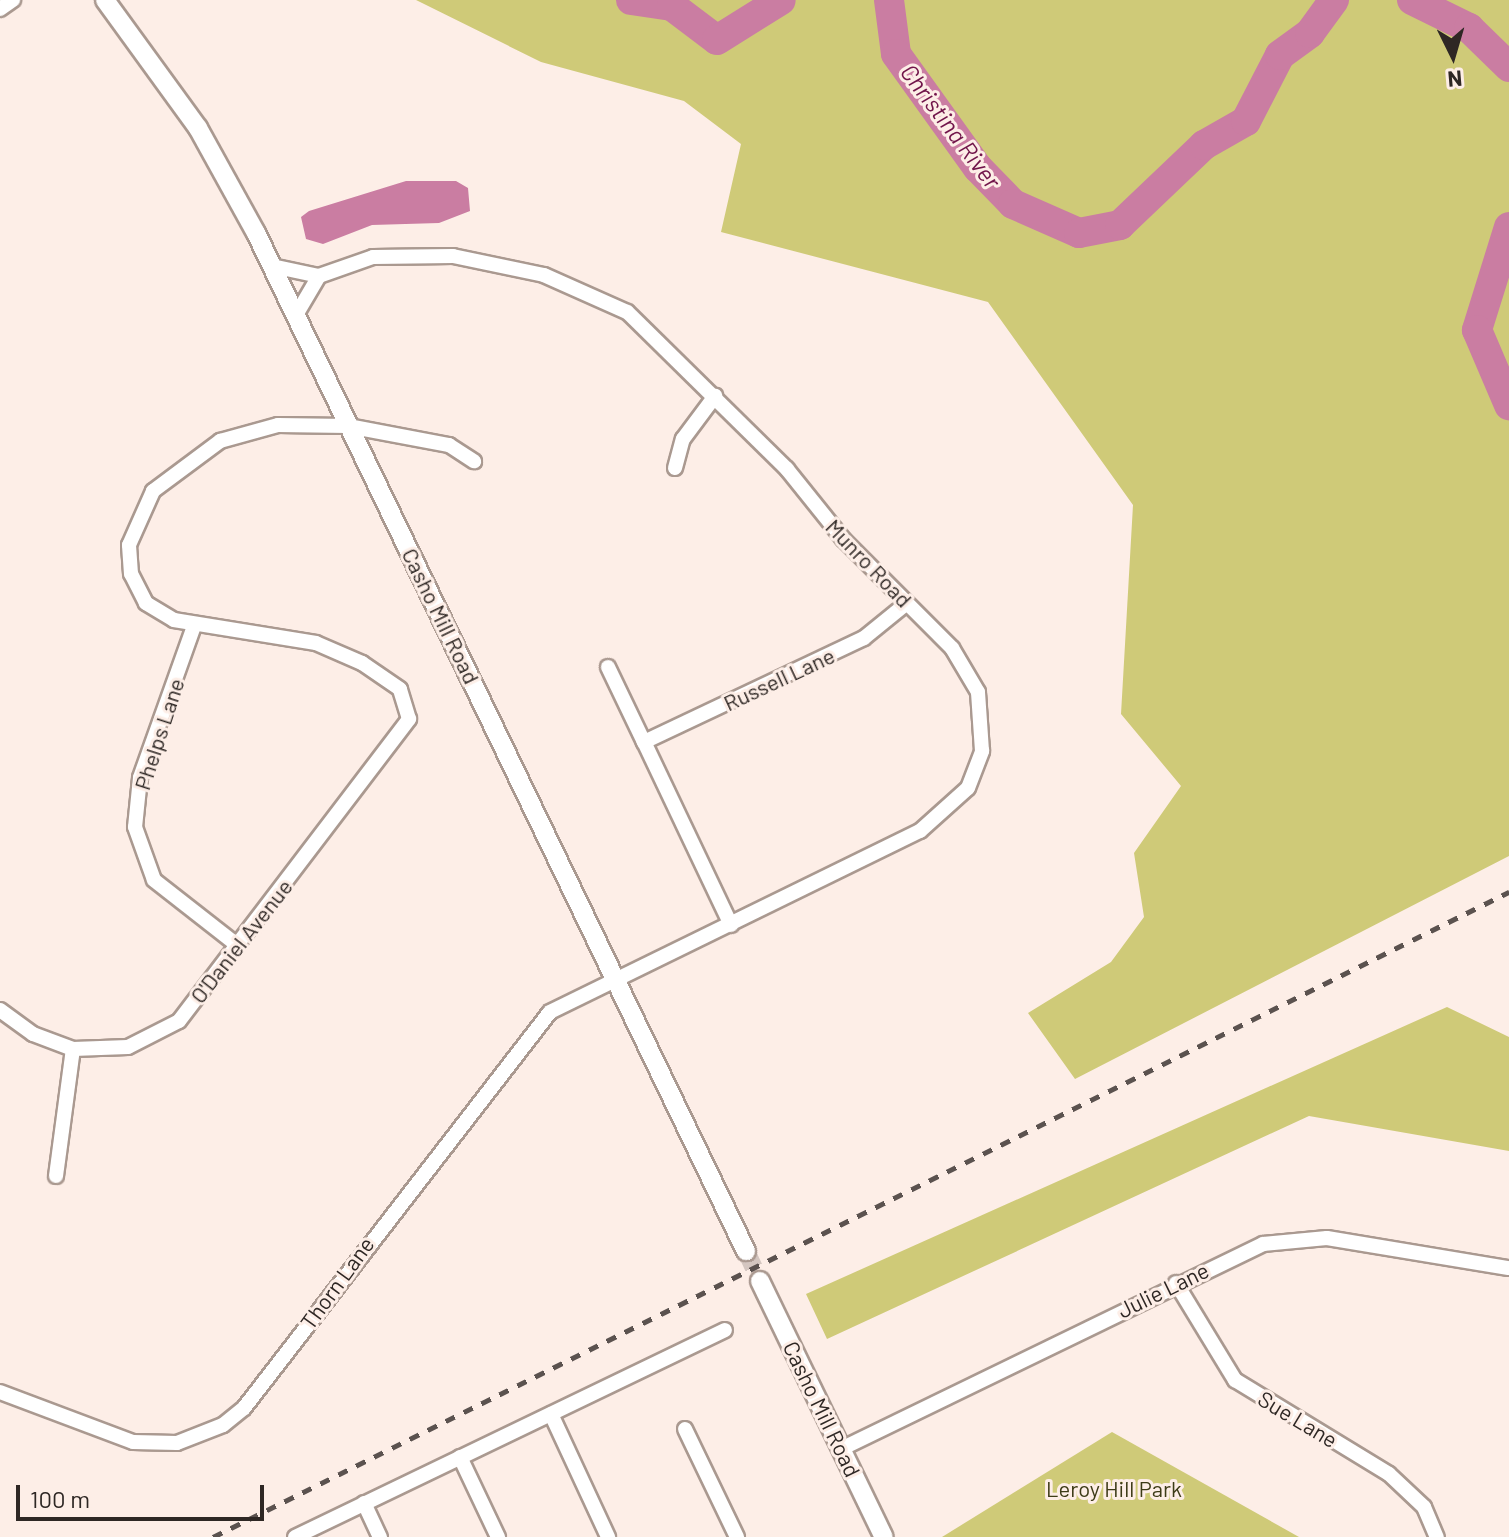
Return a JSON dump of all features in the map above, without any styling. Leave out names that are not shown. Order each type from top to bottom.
[{"type":"street","points":[[0,9],[13,0]]},
{"type":"street","name":"Casho Mill Road","points":[[105,0],[198,128],[272,266],[746,1251]]},
{"type":"street","name":"Munro Road","points":[[272,266],[319,276],[400,254],[544,275],[627,312],[715,396],[952,648],[978,692],[984,731],[968,788],[920,831],[618,980]]},
{"type":"street","points":[[296,315],[319,276]]},
{"type":"street","points":[[675,468],[683,439],[715,396]]},
{"type":"street","points":[[194,626],[146,603],[131,574],[133,525],[153,491],[237,434],[278,425],[348,426],[449,445],[474,461]]},
{"type":"street","name":"Russell Lane","points":[[644,742],[864,638],[907,603]]},
{"type":"street","name":"O'Daniel Avenue","points":[[0,1010],[33,1034],[73,1049],[128,1047],[179,1021],[398,740],[409,719],[408,701],[362,663],[316,643],[194,626]]},
{"type":"street","name":"Phelps Lane","points":[[194,626],[140,778],[135,827],[154,880],[237,945]]},
{"type":"street","points":[[608,667],[731,925]]},
{"type":"street","name":"Thorn Lane","points":[[0,1392],[133,1442],[177,1443],[223,1425],[244,1408],[531,1033],[550,1012],[618,980]]},
{"type":"street","points":[[56,1176],[73,1049]]},
{"type":"street","name":"Julie Lane","points":[[841,1449],[1244,1250],[1305,1238],[1509,1268]]},
{"type":"street","name":"Casho Mill Road","points":[[760,1281],[884,1537]]},
{"type":"street","name":"Sue Lane","points":[[1176,1283],[1235,1380],[1389,1474],[1424,1507],[1437,1537]]},
{"type":"street","points":[[295,1537],[725,1330]]},
{"type":"street","points":[[551,1414],[608,1537]]},
{"type":"street","points":[[685,1429],[737,1537]]},
{"type":"street","points":[[460,1457],[498,1537]]},
{"type":"street","points":[[364,1503],[380,1537]]},
{"type":"green space","points":[[416,0],[1509,0],[1509,856],[1075,1079],[1028,1013],[1111,962],[1144,917],[1134,853],[1181,786],[1121,714],[1133,505],[988,302],[721,232],[741,144],[684,101],[541,62]]},
{"type":"green space","points":[[1447,1007],[1509,1037],[1509,1151],[1309,1116],[827,1339],[806,1294]]},
{"type":"green space","name":"Leroy Hill Park","points":[[1112,1432],[1299,1537],[942,1537]]},
{"type":"shaded area","points":[[406,181],[456,181],[468,188],[470,211],[439,223],[372,225],[323,244],[306,239],[301,217],[309,211]]},
{"type":"waterway","name":"Christina River","points":[[631,0],[672,6],[717,40],[781,0]]},
{"type":"waterway","name":"Christina River","points":[[889,0],[896,54],[978,168],[1013,204],[1079,233],[1120,225],[1204,145],[1246,121],[1280,55],[1310,33],[1334,0]]},
{"type":"waterway","name":"Christina River","points":[[1412,0],[1469,28],[1509,67]]},
{"type":"waterway","name":"Christina River","points":[[1509,227],[1477,330],[1509,405]]},
{"type":"tunnel","points":[[746,1251],[760,1281]]},
{"type":"railway","points":[[213,1537],[1509,892]]}]
